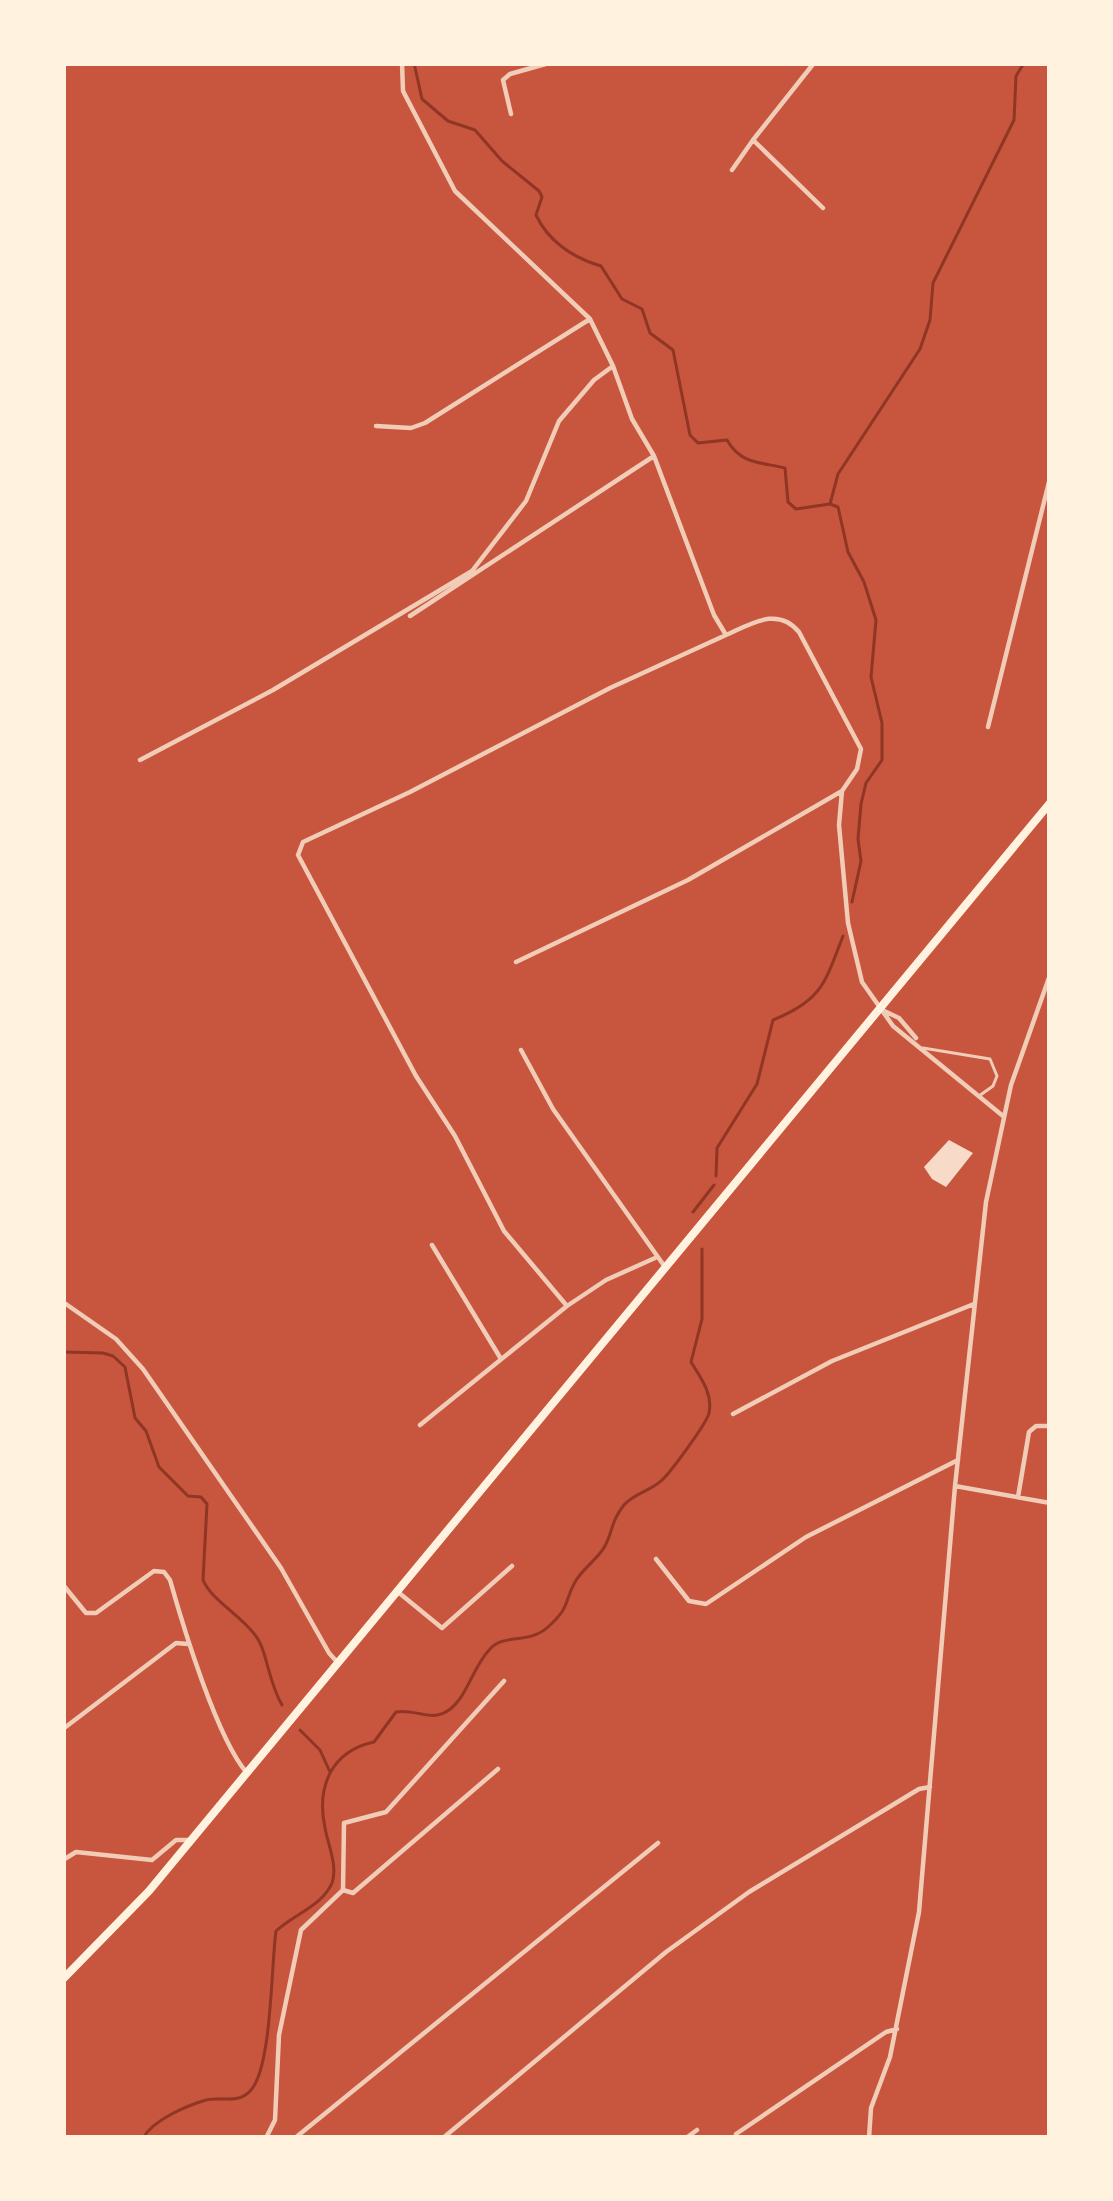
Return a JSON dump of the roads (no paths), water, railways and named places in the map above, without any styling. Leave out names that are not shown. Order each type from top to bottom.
[{"type":"main road","points":[[63,1979],[114,1931],[192,1840],[1050,803]]},
{"type":"street","points":[[402,63],[403,91],[454,191],[590,319],[632,419],[654,456],[714,615],[726,635]]},
{"type":"street","points":[[511,114],[502,85],[506,76],[549,63]]},
{"type":"street","points":[[586,63],[605,63]]},
{"type":"street","points":[[732,170],[814,63]]},
{"type":"street","points":[[753,140],[823,208]]},
{"type":"street","points":[[376,425],[411,428],[425,423],[590,319]]},
{"type":"street","points":[[140,760],[273,690],[472,571],[526,501],[559,421],[593,380],[613,366]]},
{"type":"street","points":[[410,616],[654,456]]},
{"type":"street","points":[[988,727],[1050,478]]},
{"type":"street","points":[[516,962],[688,880],[842,791],[857,769],[861,749],[799,632],[785,619],[775,617],[726,635],[610,688],[303,842],[298,855],[504,1232],[567,1306]]},
{"type":"street","points":[[842,791],[839,825],[848,923],[862,982],[893,1026],[1003,1116]]},
{"type":"street","points":[[868,2138],[873,2100],[897,2029],[917,1926],[986,1202],[1003,1116],[1050,975]]},
{"type":"street","points":[[521,1050],[553,1109],[665,1267]]},
{"type":"street","points":[[432,1245],[501,1358]]},
{"type":"street","points":[[420,1425],[567,1306],[606,1280],[656,1258]]},
{"type":"street","points":[[63,1303],[116,1339],[143,1369],[281,1568],[338,1663]]},
{"type":"street","points":[[733,1414],[832,1361],[974,1304]]},
{"type":"street","points":[[1018,1496],[1029,1432],[1036,1426],[1050,1426]]},
{"type":"street","points":[[656,1559],[689,1601],[706,1604],[806,1537],[958,1460]]},
{"type":"street","points":[[956,1486],[1050,1503]]},
{"type":"street","points":[[397,1592],[442,1628],[512,1566]]},
{"type":"street","points":[[64,1586],[86,1613],[97,1613],[154,1571],[164,1572],[233,1754],[247,1773]]},
{"type":"street","points":[[63,1729],[176,1643],[188,1644]]},
{"type":"street","points":[[266,2138],[274,2120],[279,2036],[301,1930],[343,1890],[344,1822],[386,1812],[504,1681]]},
{"type":"street","points":[[343,1890],[353,1893],[498,1768]]},
{"type":"street","points":[[443,2138],[666,1952],[749,1892],[930,1787]]},
{"type":"street","points":[[63,1860],[76,1852],[152,1860],[176,1840],[192,1840]]},
{"type":"street","points":[[295,2138],[658,1844]]},
{"type":"street","points":[[736,2134],[897,2029]]},
{"type":"street","points":[[686,2138],[698,2130]]},
{"type":"lane","points":[[923,1048],[990,1059],[997,1070],[995,1082],[978,1097]]},
{"type":"waterway","points":[[414,63],[422,99],[448,121],[475,130],[502,161],[539,191],[542,197],[536,215],[547,233],[571,253],[601,266],[622,299],[642,309],[650,333],[673,350],[690,435],[698,443],[727,440],[745,458],[785,468],[788,502],[796,509],[838,507],[848,552],[876,620],[871,677],[882,723],[882,760],[866,783],[861,804],[861,861],[852,902]]},
{"type":"waterway","points":[[830,504],[838,474],[920,349],[930,320],[933,283],[1014,120],[1016,76],[1024,63]]},
{"type":"waterway","points":[[716,1176],[717,1148],[757,1084],[773,1020],[802,1005],[820,988],[843,936]]},
{"type":"waterway","points":[[693,1212],[714,1185]]},
{"type":"waterway","points":[[143,2138],[162,2120],[189,2106],[246,2095],[258,2078],[267,2038],[276,1931],[315,1904],[334,1876],[323,1798],[338,1762],[374,1742],[396,1712],[436,1715],[449,1710],[496,1644],[548,1627],[563,1609],[578,1577],[605,1546],[624,1505],[662,1480],[702,1427],[709,1399],[691,1362],[702,1319],[702,1249]]},
{"type":"waterway","points":[[63,1352],[103,1353],[125,1367],[135,1418],[146,1431],[159,1467],[188,1496],[201,1497],[207,1504],[203,1580],[259,1641],[282,1705]]},
{"type":"waterway","points":[[300,1730],[320,1750],[330,1772]]}]
